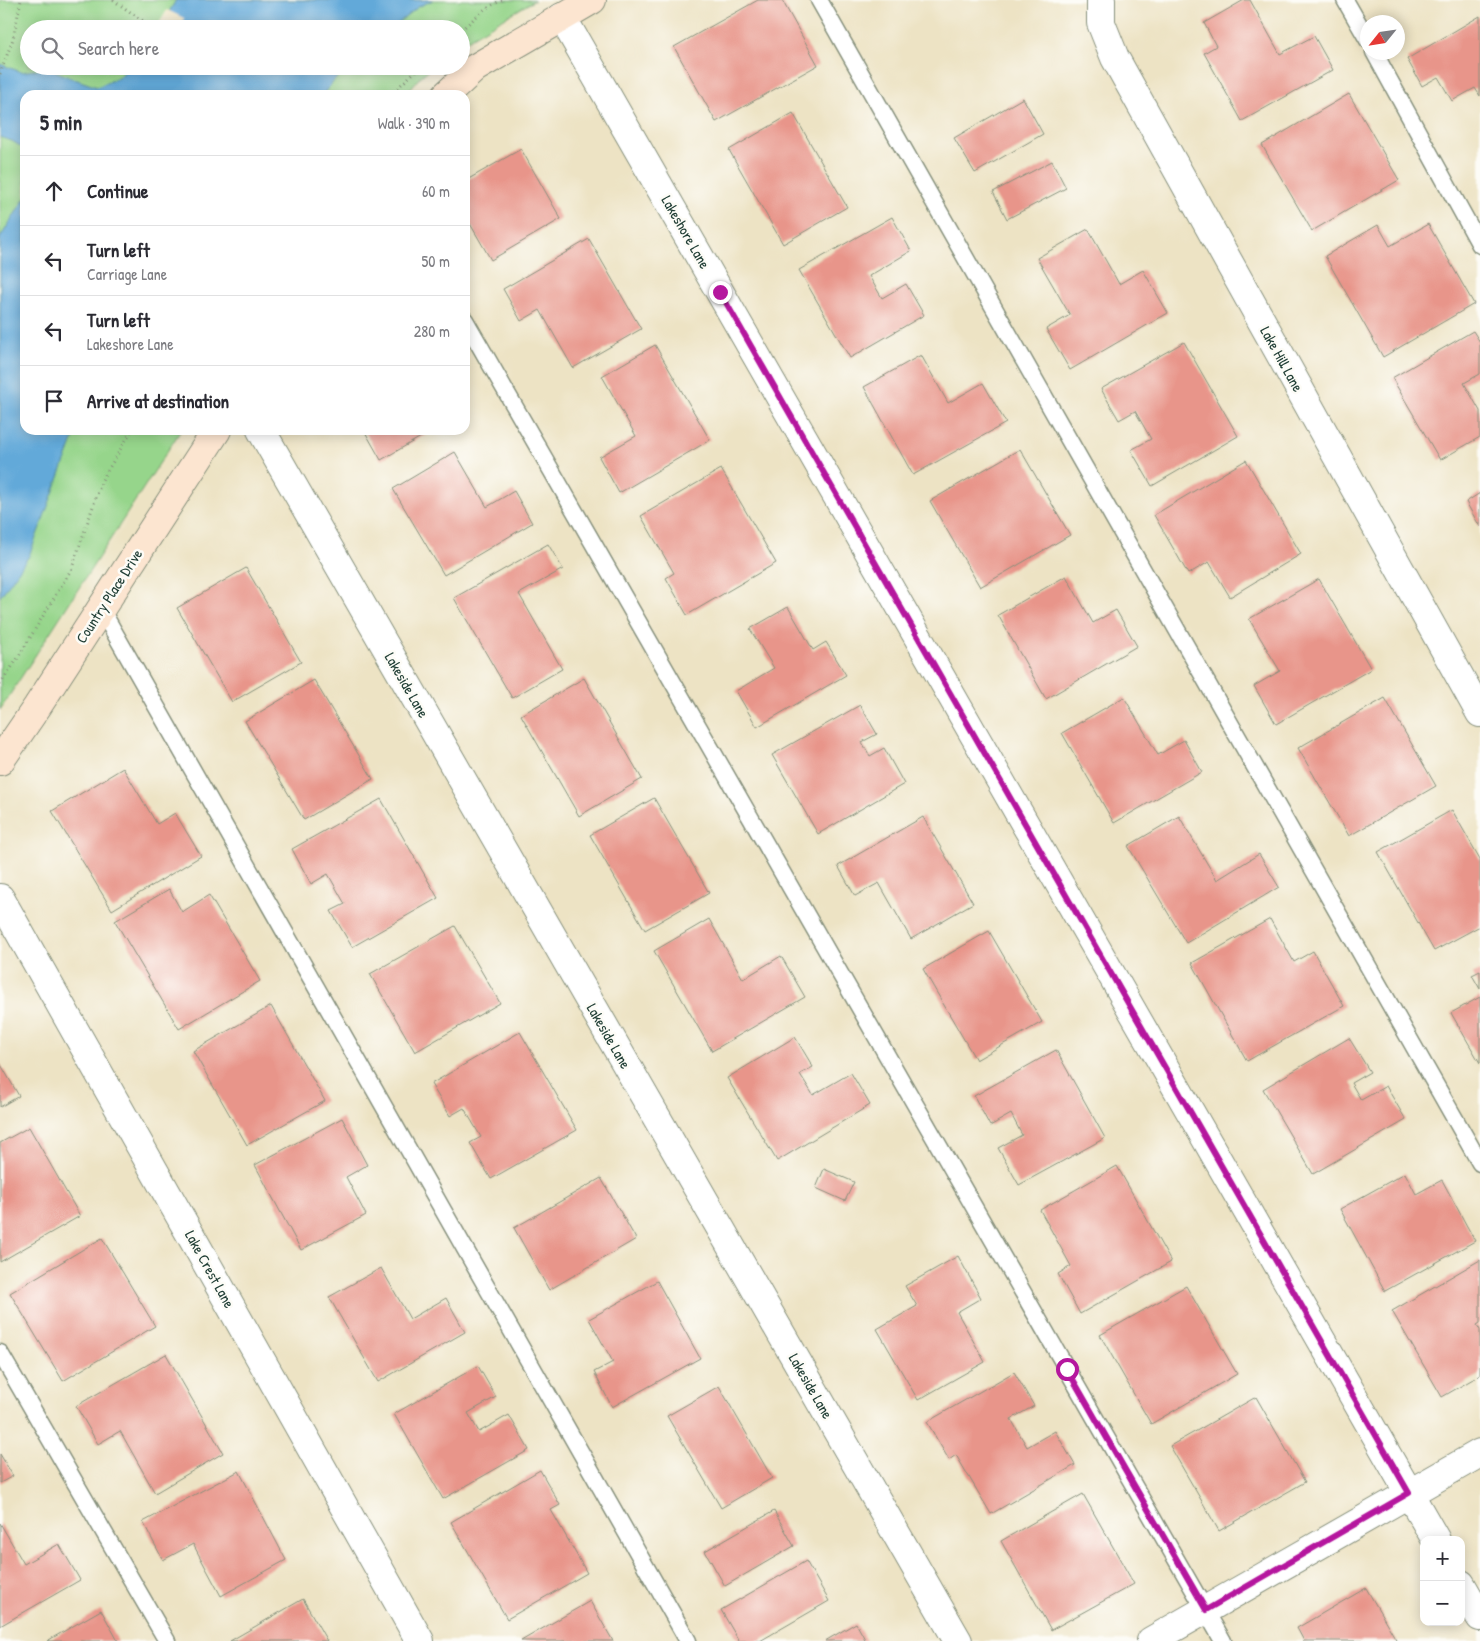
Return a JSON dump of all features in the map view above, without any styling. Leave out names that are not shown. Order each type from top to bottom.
[{"type":"street","points":[[470,73],[476,68],[592,0]]},
{"type":"street","name":"Lake Hill Lane","points":[[1101,0],[1101,23],[1115,58],[1480,712]]},
{"type":"street","name":"Lakeshore Lane","points":[[562,17],[1434,1536]]},
{"type":"street","points":[[452,90],[468,75]]},
{"type":"street","name":"Country Place Drive","points":[[0,761],[214,435]]},
{"type":"street","name":"Lakeside Lane","points":[[264,435],[958,1641]]},
{"type":"street","name":"Lake Crest Lane","points":[[0,898],[420,1641]]},
{"type":"street","points":[[1151,1641],[1480,1453]]},
{"type":"street","points":[[1465,1591],[1480,1617]]},
{"type":"lane","points":[[819,0],[1480,1163]]},
{"type":"lane","points":[[1346,0],[1360,25]]},
{"type":"lane","points":[[1378,60],[1480,245]]},
{"type":"lane","points":[[470,329],[1223,1641]]},
{"type":"lane","points":[[100,609],[688,1641]]},
{"type":"lane","points":[[0,1353],[167,1641]]},
{"type":"path","points":[[0,74],[13,39],[21,0]]},
{"type":"path","points":[[112,0],[142,20]]},
{"type":"path","points":[[470,22],[485,9],[502,0]]},
{"type":"path","points":[[395,90],[411,75]]},
{"type":"path","points":[[0,684],[72,568],[102,480],[129,435]]},
{"type":"green space","points":[[0,0],[535,0],[470,38],[470,20],[20,20],[20,75],[422,75],[409,90],[20,90],[20,435],[178,435],[0,710]]},
{"type":"water","points":[[176,0],[433,0],[418,7],[402,20],[164,20]]},
{"type":"water","points":[[0,64],[20,72],[20,75],[64,75],[97,87],[122,75],[339,75],[326,90],[20,90],[20,146],[0,137]]},
{"type":"water","points":[[20,206],[20,435],[75,435],[29,556],[0,597],[0,238]]},
{"type":"pier","points":[[167,10],[184,18],[183,20],[161,20]]},
{"type":"building","points":[[758,0],[782,0],[818,65],[716,122],[674,47]]},
{"type":"building","points":[[1244,0],[1250,0],[1280,54],[1314,36],[1333,70],[1242,121],[1204,53],[1216,46],[1204,23]]},
{"type":"building","points":[[1480,16],[1480,96],[1475,88],[1452,101],[1438,77],[1422,86],[1407,59]]},
{"type":"building","points":[[1349,94],[1399,180],[1312,231],[1262,145]]},
{"type":"building","points":[[1023,98],[1043,134],[975,173],[954,138]]},
{"type":"building","points":[[793,113],[847,207],[783,244],[729,150]]},
{"type":"building","points":[[521,149],[561,219],[491,260],[470,224],[470,178]]},
{"type":"building","points":[[1052,161],[1066,188],[1007,219],[993,192]]},
{"type":"building","points":[[892,217],[911,251],[869,276],[882,298],[906,284],[924,315],[850,358],[799,270]]},
{"type":"building","points":[[1428,224],[1474,304],[1383,357],[1325,256],[1378,225],[1390,246]]},
{"type":"building","points":[[1088,229],[1119,284],[1143,270],[1168,313],[1070,370],[1046,329],[1070,315],[1037,258]]},
{"type":"building","points":[[589,239],[641,329],[573,368],[540,310],[521,321],[503,289]]},
{"type":"building","points":[[1473,331],[1480,342],[1480,374],[1464,383],[1480,411],[1480,437],[1440,460],[1392,378]]},
{"type":"building","points":[[1184,342],[1238,436],[1152,486],[1131,450],[1151,439],[1135,411],[1119,420],[1101,389]]},
{"type":"building","points":[[655,345],[710,440],[619,493],[599,457],[636,436],[602,376]]},
{"type":"building","points":[[921,355],[948,403],[983,383],[1006,423],[913,475],[864,387]]},
{"type":"building","points":[[367,435],[424,435],[381,460]]},
{"type":"building","points":[[1020,449],[1070,535],[980,587],[930,501]]},
{"type":"building","points":[[455,452],[487,507],[514,491],[532,523],[444,575],[393,489]]},
{"type":"building","points":[[1246,460],[1301,554],[1230,597],[1209,562],[1188,574],[1154,515]]},
{"type":"building","points":[[721,469],[776,563],[687,615],[666,578],[674,573],[641,516]]},
{"type":"building","points":[[1480,493],[1480,527],[1466,502]]},
{"type":"building","points":[[548,544],[563,569],[519,594],[562,669],[512,698],[454,598]]},
{"type":"building","points":[[246,568],[301,662],[232,702],[177,608]]},
{"type":"building","points":[[1066,576],[1093,623],[1116,610],[1137,646],[1046,699],[998,615]]},
{"type":"building","points":[[1319,579],[1371,669],[1276,724],[1254,686],[1280,671],[1249,619]]},
{"type":"building","points":[[788,607],[813,650],[826,642],[846,675],[757,727],[736,691],[774,668],[750,629]]},
{"type":"building","points":[[584,678],[642,779],[579,816],[521,715]]},
{"type":"building","points":[[314,680],[373,779],[304,820],[245,721]]},
{"type":"building","points":[[1124,697],[1158,755],[1184,740],[1202,772],[1114,823],[1062,733]]},
{"type":"building","points":[[1385,698],[1436,786],[1349,836],[1298,748]]},
{"type":"building","points":[[860,705],[877,734],[862,742],[870,756],[884,748],[904,784],[818,834],[772,755]]},
{"type":"building","points":[[123,768],[157,824],[175,813],[201,856],[112,910],[52,811]]},
{"type":"building","points":[[654,798],[709,893],[645,930],[590,835]]},
{"type":"building","points":[[381,799],[438,898],[352,947],[331,911],[345,904],[328,874],[311,884],[292,849]]},
{"type":"building","points":[[1452,810],[1480,859],[1480,926],[1434,951],[1378,852]]},
{"type":"building","points":[[1179,816],[1217,880],[1259,854],[1279,887],[1186,943],[1128,846]]},
{"type":"building","points":[[923,817],[973,903],[911,939],[879,883],[855,896],[838,866]]},
{"type":"building","points":[[169,889],[182,912],[209,895],[260,981],[179,1029],[115,921]]},
{"type":"building","points":[[709,919],[743,979],[781,956],[805,997],[712,1051],[654,951]]},
{"type":"building","points":[[1270,919],[1294,962],[1313,951],[1344,1006],[1247,1061],[1192,963]]},
{"type":"building","points":[[455,926],[500,1003],[415,1052],[370,974]]},
{"type":"building","points":[[989,931],[1042,1022],[976,1060],[923,969]]},
{"type":"building","points":[[1480,971],[1480,989],[1472,975]]},
{"type":"building","points":[[1480,997],[1480,1063],[1451,1013]]},
{"type":"building","points":[[271,1006],[325,1101],[247,1145],[193,1051]]},
{"type":"building","points":[[520,1032],[577,1130],[491,1179],[470,1143],[481,1137],[464,1108],[450,1116],[431,1084]]},
{"type":"building","points":[[795,1037],[813,1067],[800,1074],[813,1095],[851,1073],[870,1105],[777,1161],[727,1078]]},
{"type":"building","points":[[1349,1038],[1370,1072],[1351,1083],[1361,1100],[1386,1086],[1406,1120],[1313,1174],[1263,1089]]},
{"type":"building","points":[[1056,1050],[1105,1138],[1019,1185],[998,1148],[1022,1135],[1011,1114],[990,1126],[974,1096]]},
{"type":"building","points":[[0,1063],[19,1096],[0,1107]]},
{"type":"building","points":[[342,1118],[367,1165],[346,1177],[366,1215],[301,1250],[255,1165]]},
{"type":"building","points":[[29,1127],[80,1216],[0,1262],[0,1143]]},
{"type":"building","points":[[1117,1166],[1171,1262],[1080,1314],[1058,1274],[1071,1266],[1040,1210]]},
{"type":"building","points":[[824,1169],[854,1182],[845,1201],[816,1188]]},
{"type":"building","points":[[1405,1173],[1416,1194],[1442,1180],[1475,1241],[1385,1291],[1340,1209]]},
{"type":"building","points":[[601,1178],[636,1239],[549,1290],[514,1228]]},
{"type":"building","points":[[102,1238],[155,1326],[63,1381],[10,1293]]},
{"type":"building","points":[[958,1256],[981,1298],[957,1312],[985,1362],[918,1400],[877,1329],[917,1306],[905,1286]]},
{"type":"building","points":[[1480,1260],[1480,1323],[1477,1325],[1480,1330],[1480,1375],[1442,1397],[1392,1311]]},
{"type":"building","points":[[381,1268],[410,1319],[446,1298],[465,1332],[378,1382],[329,1297]]},
{"type":"building","points":[[657,1281],[700,1358],[612,1407],[594,1372],[613,1362],[589,1319]]},
{"type":"building","points":[[1186,1286],[1237,1374],[1151,1424],[1100,1335]]},
{"type":"building","points":[[166,1354],[223,1453],[155,1493],[120,1431],[98,1444],[76,1406]]},
{"type":"building","points":[[478,1366],[496,1397],[468,1413],[479,1432],[509,1415],[529,1450],[443,1499],[394,1414]]},
{"type":"building","points":[[1014,1372],[1034,1406],[1011,1419],[1027,1447],[1055,1431],[1075,1465],[991,1514],[956,1455],[949,1460],[927,1422]]},
{"type":"building","points":[[719,1386],[772,1478],[721,1508],[667,1416]]},
{"type":"building","points":[[1256,1397],[1305,1482],[1219,1531],[1170,1446]]},
{"type":"building","points":[[0,1454],[13,1476],[0,1483]]},
{"type":"building","points":[[540,1470],[560,1505],[551,1510],[587,1573],[507,1619],[451,1522]]},
{"type":"building","points":[[239,1471],[286,1560],[221,1596],[193,1544],[163,1560],[143,1522]]},
{"type":"building","points":[[1083,1494],[1134,1584],[1051,1630],[1001,1541]]},
{"type":"building","points":[[774,1511],[794,1546],[725,1586],[705,1551]]},
{"type":"building","points":[[0,1523],[24,1564],[59,1544],[80,1580],[0,1626]]},
{"type":"building","points":[[806,1561],[829,1601],[760,1641],[739,1641],[721,1610]]},
{"type":"building","points":[[1366,1588],[1397,1641],[1304,1641],[1297,1628]]},
{"type":"building","points":[[303,1599],[327,1641],[230,1641]]},
{"type":"building","points":[[590,1601],[613,1641],[521,1641]]},
{"type":"building","points":[[101,1610],[118,1641],[47,1641]]},
{"type":"building","points":[[856,1623],[866,1641],[825,1641]]},
{"type":"route","points":[[720,292],[1409,1493],[1206,1610],[1067,1369]]}]
